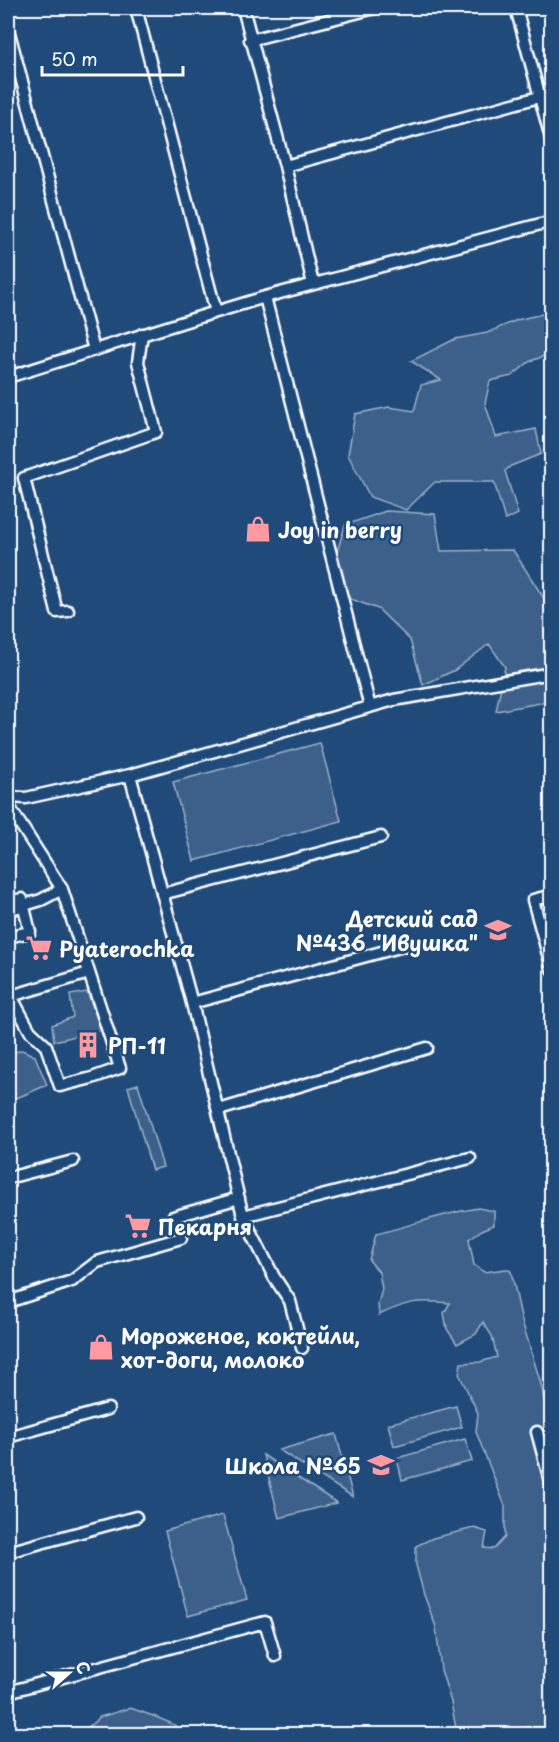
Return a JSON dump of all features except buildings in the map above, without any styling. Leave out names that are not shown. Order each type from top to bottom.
[{"type":"lane","points":[[136,8],[216,312]]},
{"type":"lane","points":[[243,8],[285,166],[313,284]]},
{"type":"lane","points":[[250,40],[375,8]]},
{"type":"lane","points":[[516,8],[552,142]]},
{"type":"lane","points":[[8,29],[94,350]]},
{"type":"lane","points":[[285,166],[539,97]]},
{"type":"lane","points":[[8,377],[265,297],[552,221]]},
{"type":"lane","points":[[265,297],[370,707]]},
{"type":"lane","points":[[61,614],[24,478],[156,432],[138,362],[142,334]]},
{"type":"lane","points":[[8,797],[26,798],[130,775],[394,700],[552,673]]},
{"type":"lane","points":[[130,775],[192,1003],[243,1216],[274,1277],[290,1301],[302,1348]]},
{"type":"lane","points":[[8,805],[34,849],[62,889],[120,1068],[60,1086],[46,1046],[30,1031],[9,995],[89,973]]},
{"type":"lane","points":[[162,894],[381,837]]},
{"type":"lane","points":[[8,910],[41,900],[62,889]]},
{"type":"lane","points":[[552,895],[533,900],[552,969]]},
{"type":"lane","points":[[8,902],[22,899],[30,932],[8,938]]},
{"type":"lane","points":[[192,1003],[411,944]]},
{"type":"lane","points":[[219,1110],[427,1048]]},
{"type":"lane","points":[[243,1216],[470,1158]]},
{"type":"lane","points":[[8,1178],[73,1161]]},
{"type":"lane","points":[[173,1217],[239,1198]]},
{"type":"lane","points":[[8,1302],[72,1281],[97,1262],[181,1238]]},
{"type":"lane","points":[[8,1437],[108,1409]]},
{"type":"lane","points":[[537,1432],[552,1488]]},
{"type":"lane","points":[[8,1552],[136,1517]]},
{"type":"lane","points":[[8,1692],[265,1622],[275,1656]]},
{"type":"shaded area","points":[[551,312],[551,353],[529,362],[512,376],[490,381],[485,403],[496,437],[536,429],[541,454],[511,466],[505,471],[518,514],[505,520],[494,482],[435,482],[406,510],[370,497],[348,455],[355,414],[389,407],[414,411],[421,385],[441,380],[411,361],[455,339],[487,333],[517,320]]},
{"type":"shaded area","points":[[386,511],[435,514],[441,551],[513,550],[545,600],[551,599],[551,701],[496,711],[505,667],[489,644],[455,670],[423,685],[410,640],[378,609],[348,598],[339,570],[337,552],[345,525]]},
{"type":"shaded area","points":[[320,743],[341,821],[194,861],[173,782]]},
{"type":"shaded area","points":[[87,992],[102,1030],[54,1041],[52,1025],[73,1017],[70,995]]},
{"type":"shaded area","points":[[22,1050],[35,1056],[47,1085],[19,1097],[8,1099],[8,1054]]},
{"type":"shaded area","points":[[138,1084],[163,1167],[152,1170],[128,1087]]},
{"type":"shaded area","points":[[478,1208],[494,1211],[494,1225],[469,1239],[474,1265],[484,1272],[506,1269],[511,1271],[522,1321],[541,1384],[551,1435],[551,1734],[545,1734],[543,1727],[526,1727],[513,1734],[457,1734],[451,1702],[441,1670],[436,1627],[416,1565],[416,1546],[433,1538],[474,1528],[487,1532],[484,1548],[494,1549],[505,1537],[505,1506],[476,1432],[478,1413],[459,1374],[461,1363],[480,1362],[497,1357],[492,1336],[483,1322],[476,1334],[457,1344],[447,1329],[444,1313],[450,1303],[413,1303],[379,1315],[378,1304],[382,1289],[379,1272],[369,1260],[376,1234]]},
{"type":"shaded area","points":[[456,1406],[462,1427],[394,1446],[388,1424]]},
{"type":"shaded area","points":[[336,1434],[353,1497],[279,1450]]},
{"type":"shaded area","points":[[465,1439],[472,1461],[402,1480],[397,1458]]},
{"type":"shaded area","points":[[263,1455],[337,1503],[279,1518]]},
{"type":"shaded area","points":[[223,1515],[247,1600],[188,1616],[165,1531]]},
{"type":"shaded area","points":[[130,1708],[175,1725],[179,1734],[53,1734],[87,1728],[100,1717]]},
{"type":"place","name":"Joy in berry","points":[[258,529]]},
{"type":"place","name":"Детский сад №436 \"Ивушка\"","points":[[498,930]]},
{"type":"place","name":"Pyaterochka","points":[[39,948]]},
{"type":"place","name":"РП-11","points":[[88,1045]]},
{"type":"place","name":"Пекарня","points":[[138,1226]]},
{"type":"place","name":"Мороженое, коктейли, хот-доги, молоко","points":[[101,1347]]},
{"type":"place","name":"Школа №65","points":[[381,1465]]}]
